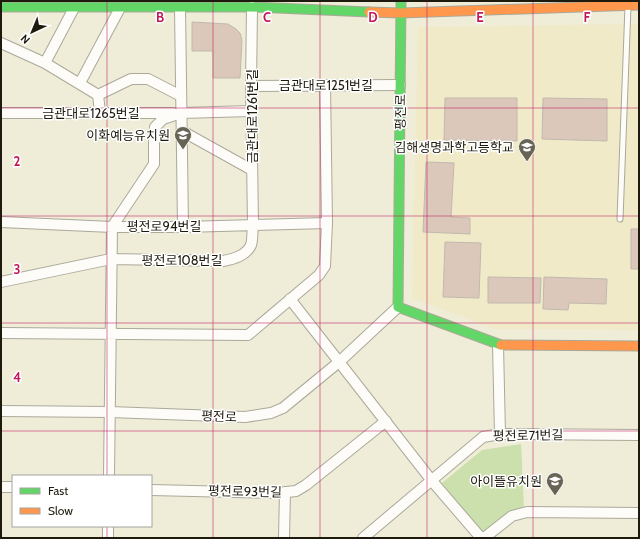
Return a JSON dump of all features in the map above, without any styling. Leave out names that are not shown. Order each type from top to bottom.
[{"type":"main road","name":"평전로","points":[[398,307],[401,1]]},
{"type":"main road","points":[[1,7],[252,7],[401,13],[639,5]]},
{"type":"main road","points":[[398,307],[498,345],[639,346]]},
{"type":"street","name":"금관대로1261번길","points":[[252,7],[251,111],[253,225]]},
{"type":"street","points":[[45,63],[74,8]]},
{"type":"street","points":[[80,83],[120,8]]},
{"type":"street","points":[[180,8],[183,227]]},
{"type":"street","points":[[1,43],[45,63],[98,95],[100,112]]},
{"type":"street","points":[[98,95],[131,79],[148,79],[181,96]]},
{"type":"street","points":[[1,333],[248,335],[323,271],[325,266],[327,223],[325,85]]},
{"type":"street","name":"금관대로1251번길","points":[[251,86],[400,85]]},
{"type":"street","name":"금관대로1265번길","points":[[1,113],[181,113],[251,111]]},
{"type":"street","points":[[109,475],[112,227],[154,164],[156,127],[163,119],[181,113]]},
{"type":"street","points":[[182,131],[252,170]]},
{"type":"street","name":"평전로94번길","points":[[1,222],[112,227],[183,227],[327,223]]},
{"type":"street","name":"평전로108번길","points":[[1,282],[111,259],[223,261],[234,259],[243,254],[250,245],[253,225]]},
{"type":"street","points":[[290,299],[432,481],[482,538],[512,516],[527,512],[639,513]]},
{"type":"street","name":"평전로","points":[[1,411],[110,412],[245,417],[271,413],[283,408],[339,362],[398,307]]},
{"type":"street","points":[[498,345],[500,434]]},
{"type":"street","name":"평전로93번길","points":[[152,490],[278,493],[296,491],[306,485],[386,421]]},
{"type":"street","name":"평전로71번길","points":[[432,481],[484,437],[500,434],[639,435]]},
{"type":"street","points":[[363,538],[432,481]]},
{"type":"street","points":[[1,487],[12,487]]},
{"type":"street","points":[[284,538],[285,492]]},
{"type":"street","points":[[108,527],[108,538]]},
{"type":"lane","points":[[620,219],[628,5]]},
{"type":"shaded area","name":"김해생명과학고등학교","points":[[639,24],[639,330],[495,329],[412,298],[418,27]]},
{"type":"green space","points":[[521,444],[524,508],[483,536],[442,483],[482,450]]},
{"type":"building","points":[[192,22],[228,24],[240,33],[242,40],[240,78],[213,78],[213,51],[192,51]]},
{"type":"building","points":[[445,98],[517,98],[517,141],[444,140]]},
{"type":"building","points":[[543,98],[607,99],[607,141],[542,139]]},
{"type":"building","points":[[426,162],[454,163],[451,217],[470,218],[470,234],[423,232]]},
{"type":"building","points":[[631,229],[639,229],[639,269],[631,269]]},
{"type":"building","points":[[445,242],[481,243],[479,298],[443,297]]},
{"type":"building","points":[[488,277],[541,278],[540,303],[488,303]]},
{"type":"building","points":[[544,277],[607,279],[606,304],[569,303],[568,310],[543,309]]},
{"type":"traffic: fast","points":[[401,1],[398,307],[501,345]]},
{"type":"traffic: fast","points":[[1,7],[252,7],[369,12]]},
{"type":"traffic: slow","points":[[369,12],[401,13],[639,5]]},
{"type":"traffic: slow","points":[[501,345],[639,346]]},
{"type":"place","name":"이화예능유치원","points":[[183,150]]},
{"type":"place","name":"김해생명과학고등학교","points":[[527,162]]},
{"type":"place","name":"아이뜰유치원","points":[[555,496]]}]
